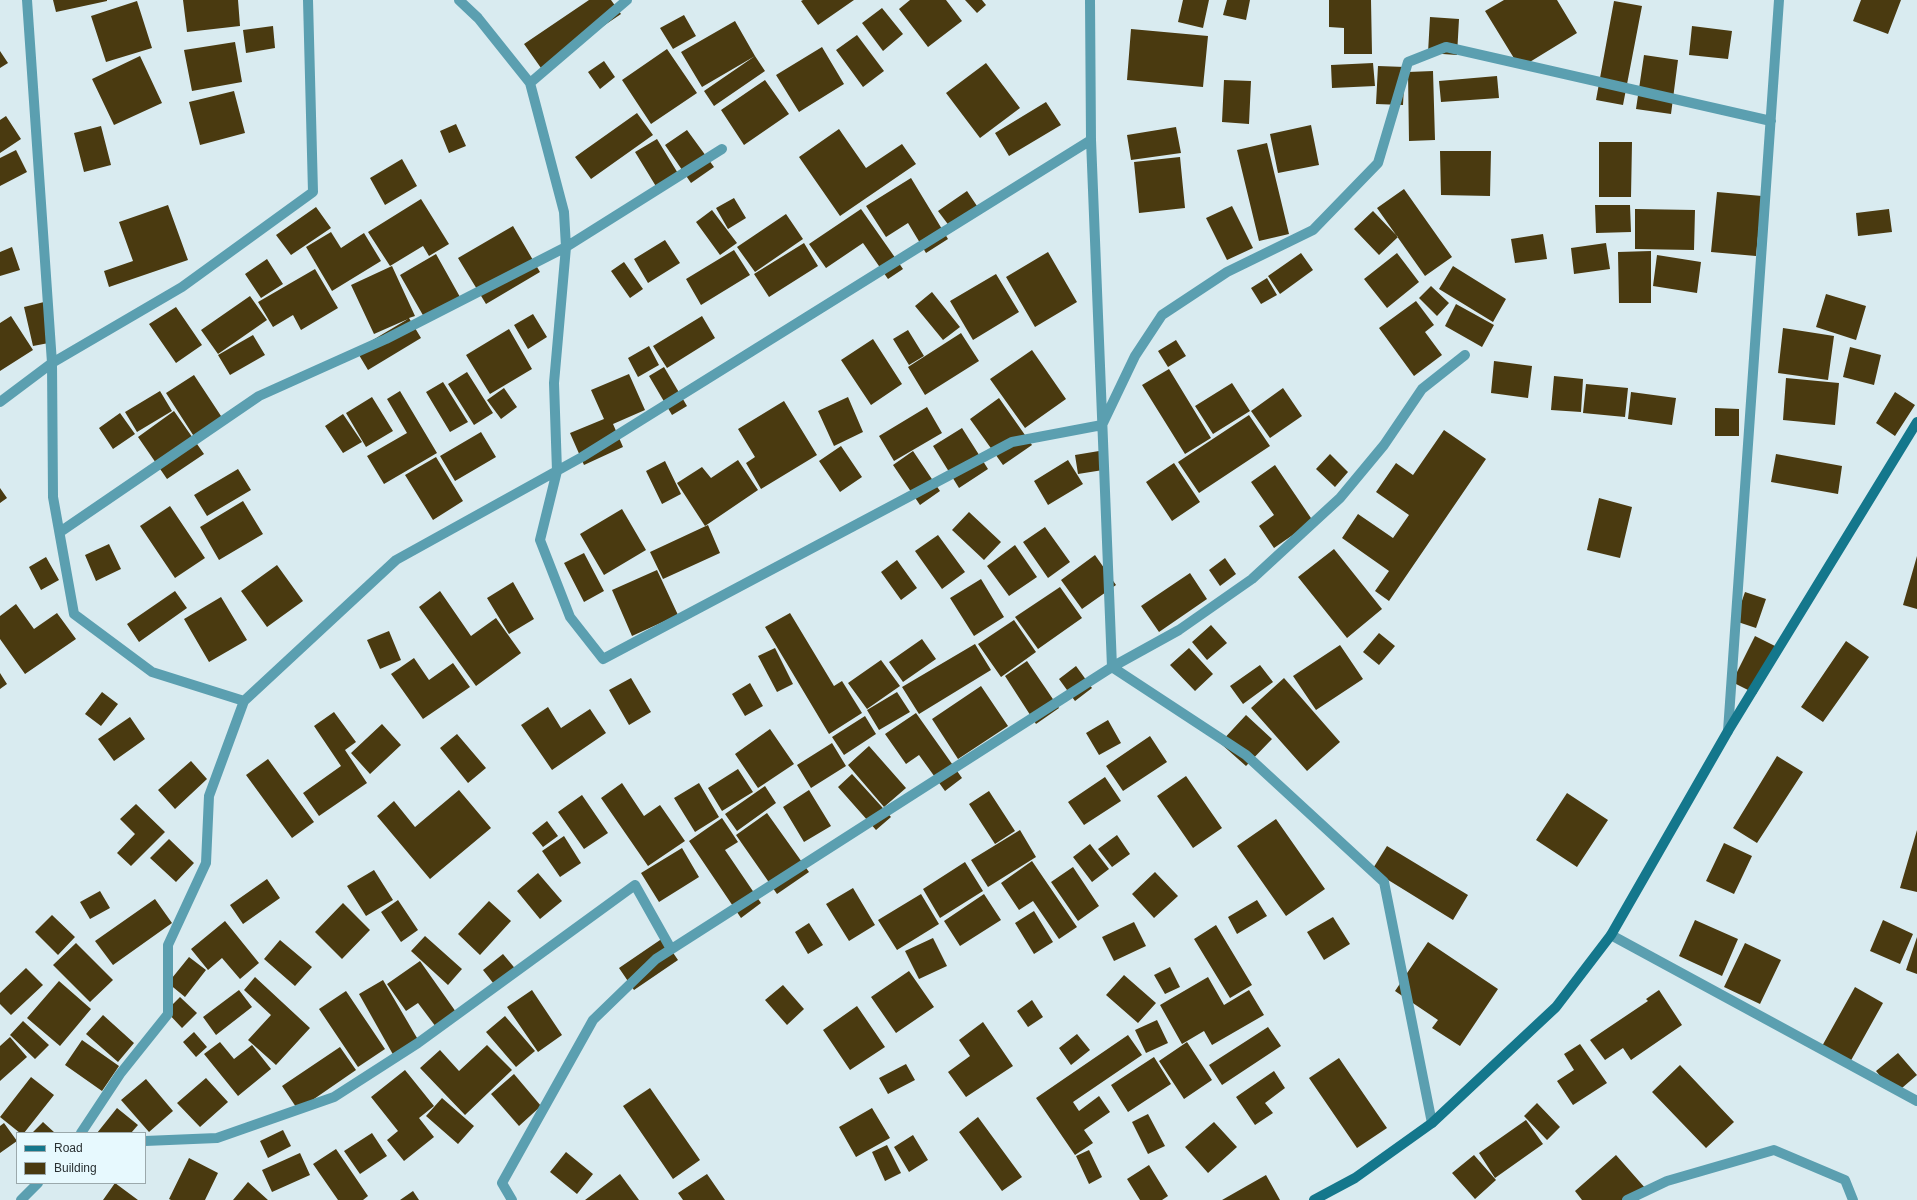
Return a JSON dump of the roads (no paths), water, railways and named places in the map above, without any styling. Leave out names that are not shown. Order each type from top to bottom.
[{"type":"street","points":[[27,0],[52,363],[53,497],[74,614],[152,672],[244,701]]},
{"type":"street","points":[[0,402],[52,363],[182,287],[313,192],[309,0]]},
{"type":"street","points":[[459,0],[478,18],[530,83],[564,212],[566,247],[554,383],[557,471],[540,540],[570,617],[603,658],[1012,442],[1102,425]]},
{"type":"street","points":[[530,83],[627,0]]},
{"type":"street","points":[[1090,0],[1091,140],[1112,667]]},
{"type":"street","points":[[1728,731],[1779,0]]},
{"type":"street","points":[[1102,425],[1135,356],[1162,314],[1227,272],[1313,230],[1378,163],[1408,62],[1446,47],[1771,121]]},
{"type":"street","points":[[83,1132],[120,1074],[168,1014],[168,945],[206,863],[209,796],[244,701],[396,560],[557,471],[1091,140]]},
{"type":"street","points":[[60,532],[259,396],[386,338],[566,247],[722,149]]},
{"type":"street","points":[[512,1200],[502,1183],[592,1020],[656,959],[1112,667],[1179,630],[1252,579],[1340,498],[1384,446],[1422,389],[1465,355]]},
{"type":"street","points":[[1314,1200],[1355,1178],[1432,1123],[1556,1007],[1611,935],[1728,731],[1917,422]]},
{"type":"street","points":[[1112,667],[1246,755],[1384,882],[1432,1123]]},
{"type":"street","points":[[146,1141],[217,1138],[334,1097],[418,1043],[635,884],[671,949]]},
{"type":"street","points":[[1611,935],[1917,1101]]},
{"type":"street","points":[[1627,1200],[1667,1181],[1774,1150],[1846,1180],[1853,1200]]},
{"type":"street","points":[[21,1200],[37,1184]]}]
